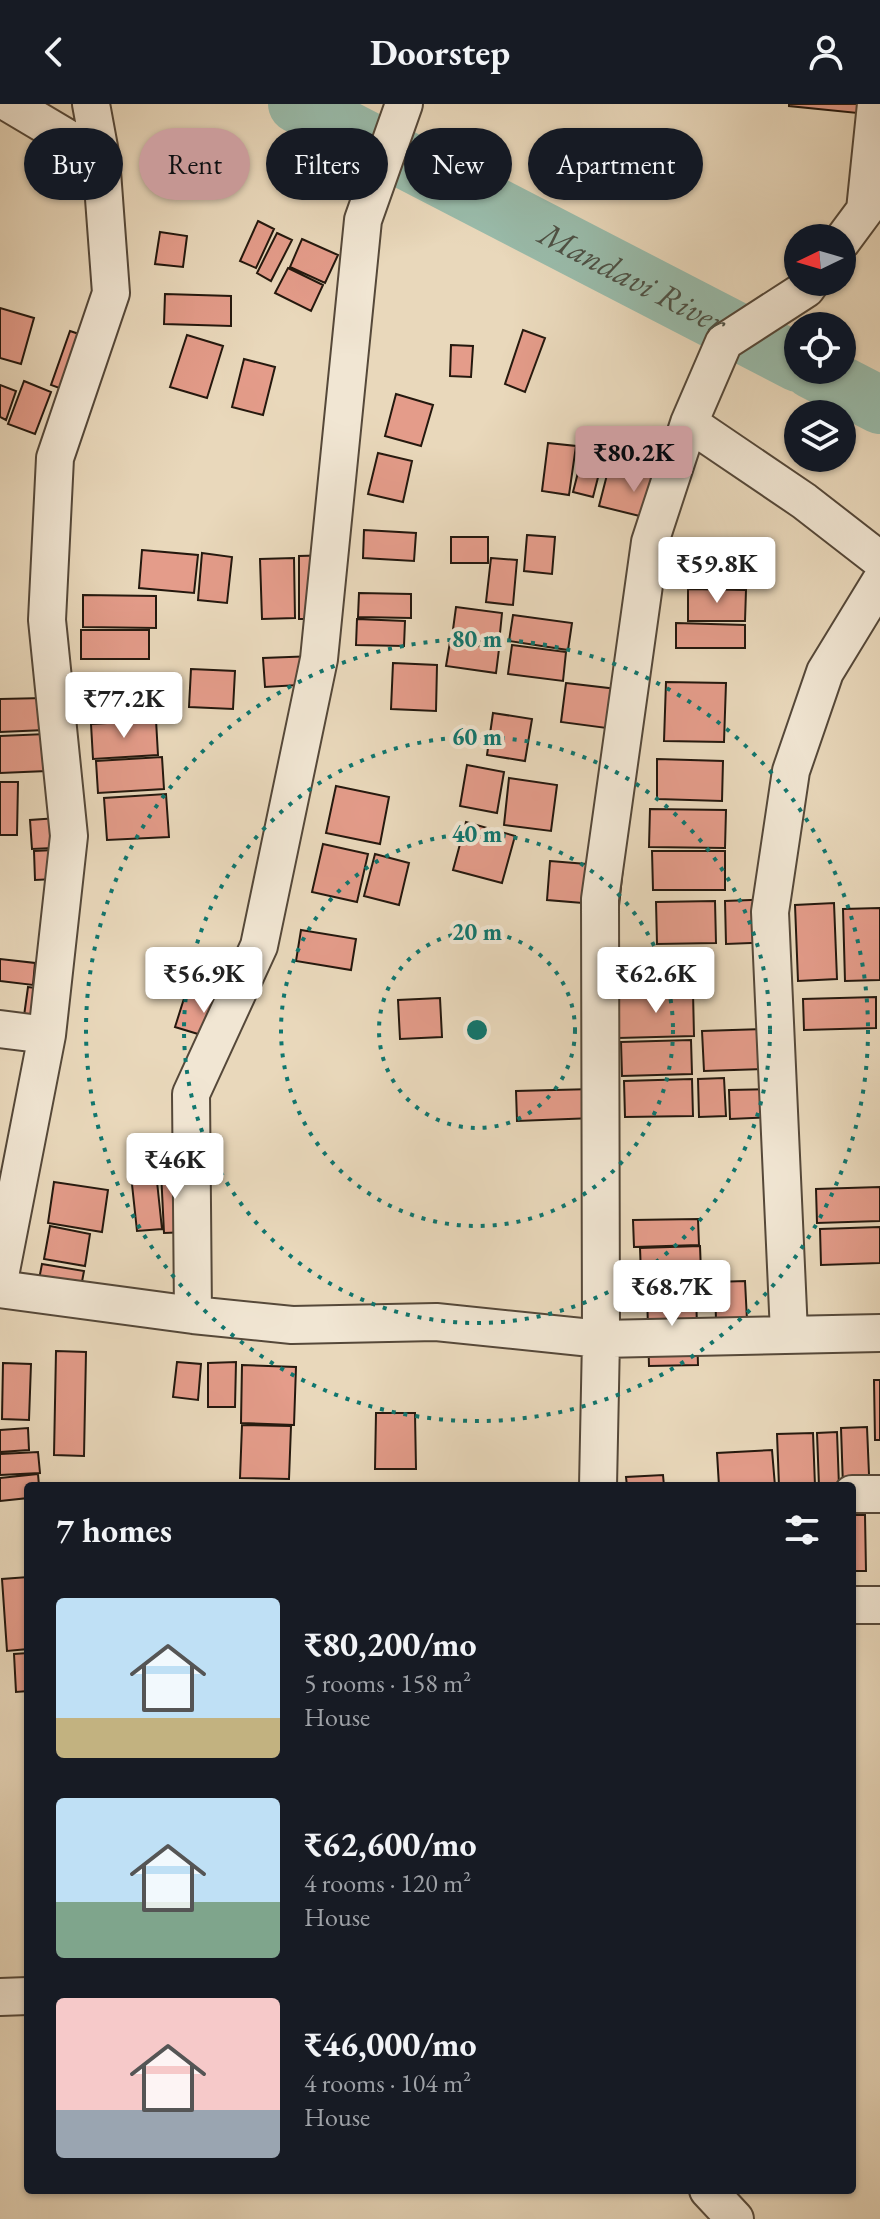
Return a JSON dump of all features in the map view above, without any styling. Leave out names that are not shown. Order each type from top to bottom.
[{"type":"street","points":[[10,104],[50,128]]},
{"type":"street","points":[[91,104],[95,128]]},
{"type":"street","points":[[193,1315],[191,1094],[259,946],[319,659],[363,220],[404,104]]},
{"type":"street","points":[[855,224],[865,210],[876,104]]},
{"type":"street","points":[[0,1276],[47,1035],[69,836],[47,620],[55,458],[111,293],[104,200]]},
{"type":"street","points":[[598,1482],[601,1339],[600,899],[650,542],[689,423],[724,342],[795,296]]},
{"type":"street","points":[[689,423],[804,501],[880,560]]},
{"type":"street","points":[[789,1333],[770,912],[791,771],[825,672],[880,582]]},
{"type":"street","points":[[0,1029],[47,1035]]},
{"type":"street","points":[[0,1289],[292,1325],[436,1322],[601,1339],[880,1333]]},
{"type":"street","points":[[856,1494],[880,1494]]},
{"type":"street","points":[[856,1605],[880,1605]]},
{"type":"street","points":[[0,1997],[24,1996]]},
{"type":"street","points":[[712,2194],[735,2219]]},
{"type":"building","points":[[789,104],[878,104],[877,115]]},
{"type":"building","points":[[258,221],[274,229],[256,268],[240,261]]},
{"type":"building","points":[[160,232],[187,236],[183,267],[155,264]]},
{"type":"building","points":[[277,233],[292,240],[271,281],[257,273]]},
{"type":"building","points":[[302,239],[338,255],[325,283],[290,267]]},
{"type":"building","points":[[288,268],[323,285],[311,311],[275,293]]},
{"type":"building","points":[[165,294],[231,296],[231,326],[164,324]]},
{"type":"building","points":[[0,308],[34,318],[21,364],[0,358]]},
{"type":"building","points":[[523,330],[545,338],[525,392],[505,384]]},
{"type":"building","points":[[70,331],[109,344],[90,399],[51,385]]},
{"type":"building","points":[[187,335],[223,346],[207,398],[170,387]]},
{"type":"building","points":[[451,345],[473,346],[471,377],[450,376]]},
{"type":"building","points":[[244,359],[275,367],[263,415],[232,407]]},
{"type":"building","points":[[24,381],[51,392],[35,434],[8,424]]},
{"type":"building","points":[[0,385],[16,391],[6,420],[0,417]]},
{"type":"building","points":[[396,394],[433,405],[421,446],[385,436]]},
{"type":"building","points":[[548,443],[576,446],[569,495],[542,491]]},
{"type":"building","points":[[585,445],[605,450],[593,497],[573,492]]},
{"type":"building","points":[[378,453],[412,461],[403,502],[368,494]]},
{"type":"building","points":[[609,467],[670,482],[660,521],[599,506]]},
{"type":"building","points":[[364,530],[416,533],[414,561],[363,558]]},
{"type":"building","points":[[527,535],[555,537],[552,574],[524,571]]},
{"type":"building","points":[[451,537],[488,537],[488,563],[451,563]]},
{"type":"building","points":[[142,550],[198,555],[194,593],[139,588]]},
{"type":"building","points":[[202,553],[232,557],[227,603],[198,600]]},
{"type":"building","points":[[334,555],[335,619],[299,619],[299,556]]},
{"type":"building","points":[[294,558],[295,618],[262,619],[260,559]]},
{"type":"building","points":[[491,558],[517,560],[513,605],[486,602]]},
{"type":"building","points":[[688,589],[746,590],[745,621],[688,621]]},
{"type":"building","points":[[359,593],[411,594],[411,618],[358,617]]},
{"type":"building","points":[[83,595],[156,596],[156,628],[83,627]]},
{"type":"building","points":[[456,607],[502,613],[499,643],[452,637]]},
{"type":"building","points":[[513,615],[572,623],[568,650],[509,641]]},
{"type":"building","points":[[357,619],[405,621],[404,646],[356,645]]},
{"type":"building","points":[[676,623],[745,625],[745,648],[676,648]]},
{"type":"building","points":[[81,630],[149,630],[149,659],[81,659]]},
{"type":"building","points":[[450,642],[499,649],[496,673],[446,666]]},
{"type":"building","points":[[512,645],[566,652],[563,681],[508,674]]},
{"type":"building","points":[[315,656],[316,684],[265,687],[263,658]]},
{"type":"building","points":[[393,663],[437,665],[436,711],[391,709]]},
{"type":"building","points":[[191,669],[235,671],[233,709],[189,707]]},
{"type":"building","points":[[666,682],[726,683],[724,742],[664,741]]},
{"type":"building","points":[[566,683],[634,691],[629,731],[561,722]]},
{"type":"building","points":[[144,685],[146,711],[86,714],[85,688]]},
{"type":"building","points":[[44,698],[45,730],[0,732],[0,699]]},
{"type":"building","points":[[493,713],[532,719],[525,761],[487,755]]},
{"type":"building","points":[[156,720],[158,755],[93,759],[91,724]]},
{"type":"building","points":[[46,734],[47,771],[0,773],[0,736]]},
{"type":"building","points":[[162,757],[164,789],[98,793],[96,761]]},
{"type":"building","points":[[657,759],[723,761],[722,801],[657,799]]},
{"type":"building","points":[[467,765],[504,772],[497,813],[460,806]]},
{"type":"building","points":[[509,778],[557,785],[551,831],[504,825]]},
{"type":"building","points":[[0,782],[18,782],[17,835],[0,835]]},
{"type":"building","points":[[336,786],[389,797],[380,844],[326,833]]},
{"type":"building","points":[[166,794],[169,837],[107,840],[104,798]]},
{"type":"building","points":[[650,809],[726,810],[725,848],[649,847]]},
{"type":"building","points":[[72,817],[74,847],[32,849],[30,820]]},
{"type":"building","points":[[466,822],[515,836],[502,883],[453,870]]},
{"type":"building","points":[[323,844],[368,854],[357,902],[312,892]]},
{"type":"building","points":[[74,849],[74,878],[35,880],[34,851]]},
{"type":"building","points":[[652,851],[725,851],[725,890],[653,890]]},
{"type":"building","points":[[375,854],[409,863],[399,905],[364,896]]},
{"type":"building","points":[[550,861],[623,867],[619,906],[547,900]]},
{"type":"building","points":[[777,899],[778,942],[726,944],[725,901]]},
{"type":"building","points":[[715,901],[716,943],[657,944],[656,902]]},
{"type":"building","points":[[834,903],[837,979],[798,981],[795,905]]},
{"type":"building","points":[[880,908],[880,980],[845,981],[843,909]]},
{"type":"building","points":[[301,930],[356,939],[351,970],[296,961]]},
{"type":"building","points":[[0,959],[35,963],[33,985],[0,981]]},
{"type":"building","points":[[28,987],[64,992],[60,1022],[24,1016]]},
{"type":"building","points":[[187,989],[232,1003],[221,1041],[175,1027]]},
{"type":"building","points":[[693,992],[694,1036],[618,1038],[617,994]]},
{"type":"building","points":[[876,997],[876,1028],[804,1030],[803,999]]},
{"type":"building","points":[[440,998],[442,1037],[400,1039],[398,1000]]},
{"type":"building","points":[[766,1029],[767,1069],[704,1071],[702,1031]]},
{"type":"building","points":[[691,1040],[692,1074],[622,1076],[621,1042]]},
{"type":"building","points":[[724,1078],[726,1116],[699,1117],[698,1079]]},
{"type":"building","points":[[692,1079],[693,1116],[625,1117],[624,1081]]},
{"type":"building","points":[[593,1089],[594,1118],[517,1121],[516,1091]]},
{"type":"building","points":[[773,1089],[773,1117],[730,1119],[729,1090]]},
{"type":"building","points":[[186,1169],[189,1232],[164,1233],[161,1171]]},
{"type":"building","points":[[156,1172],[162,1229],[137,1231],[131,1175]]},
{"type":"building","points":[[54,1182],[108,1190],[102,1232],[48,1223]]},
{"type":"building","points":[[880,1187],[880,1221],[817,1223],[816,1189]]},
{"type":"building","points":[[698,1219],[699,1245],[634,1247],[633,1220]]},
{"type":"building","points":[[50,1226],[90,1234],[85,1266],[44,1259]]},
{"type":"building","points":[[880,1227],[880,1263],[821,1265],[820,1229]]},
{"type":"building","points":[[700,1246],[701,1272],[641,1274],[640,1248]]},
{"type":"building","points":[[42,1264],[84,1271],[77,1308],[35,1300]]},
{"type":"building","points":[[745,1281],[747,1320],[716,1321],[715,1282]]},
{"type":"building","points":[[696,1291],[698,1365],[649,1366],[647,1292]]},
{"type":"building","points":[[56,1351],[86,1352],[84,1456],[54,1455]]},
{"type":"building","points":[[177,1362],[201,1364],[198,1400],[173,1397]]},
{"type":"building","points":[[236,1362],[235,1407],[208,1407],[208,1363]]},
{"type":"building","points":[[3,1363],[31,1364],[29,1420],[2,1419]]},
{"type":"building","points":[[242,1365],[296,1367],[294,1425],[241,1423]]},
{"type":"building","points":[[874,1380],[880,1380],[880,1440],[875,1440]]},
{"type":"building","points":[[376,1413],[415,1413],[416,1469],[375,1469]]},
{"type":"building","points":[[242,1425],[291,1426],[289,1479],[240,1478]]},
{"type":"building","points":[[867,1427],[870,1498],[856,1492],[856,1482],[843,1482],[841,1428]]},
{"type":"building","points":[[28,1428],[29,1450],[0,1452],[0,1430]]},
{"type":"building","points":[[837,1432],[839,1482],[819,1482],[817,1433]]},
{"type":"building","points":[[813,1433],[815,1482],[779,1482],[777,1434]]},
{"type":"building","points":[[772,1450],[775,1482],[719,1482],[717,1453]]},
{"type":"building","points":[[38,1452],[40,1473],[0,1475],[0,1454]]},
{"type":"building","points":[[38,1474],[39,1482],[24,1482],[24,1498],[0,1501],[0,1478]]},
{"type":"building","points":[[663,1475],[664,1482],[627,1482],[626,1477]]},
{"type":"building","points":[[856,1515],[865,1515],[866,1571],[856,1571]]},
{"type":"building","points":[[24,1577],[24,1649],[7,1651],[2,1579]]},
{"type":"building","points":[[24,1653],[24,1691],[16,1692],[14,1654]]},
{"type":"waterway","name":"Mandavi River","points":[[297,104],[784,356]]},
{"type":"waterway","name":"Mandavi River","points":[[839,384],[880,405]]}]
